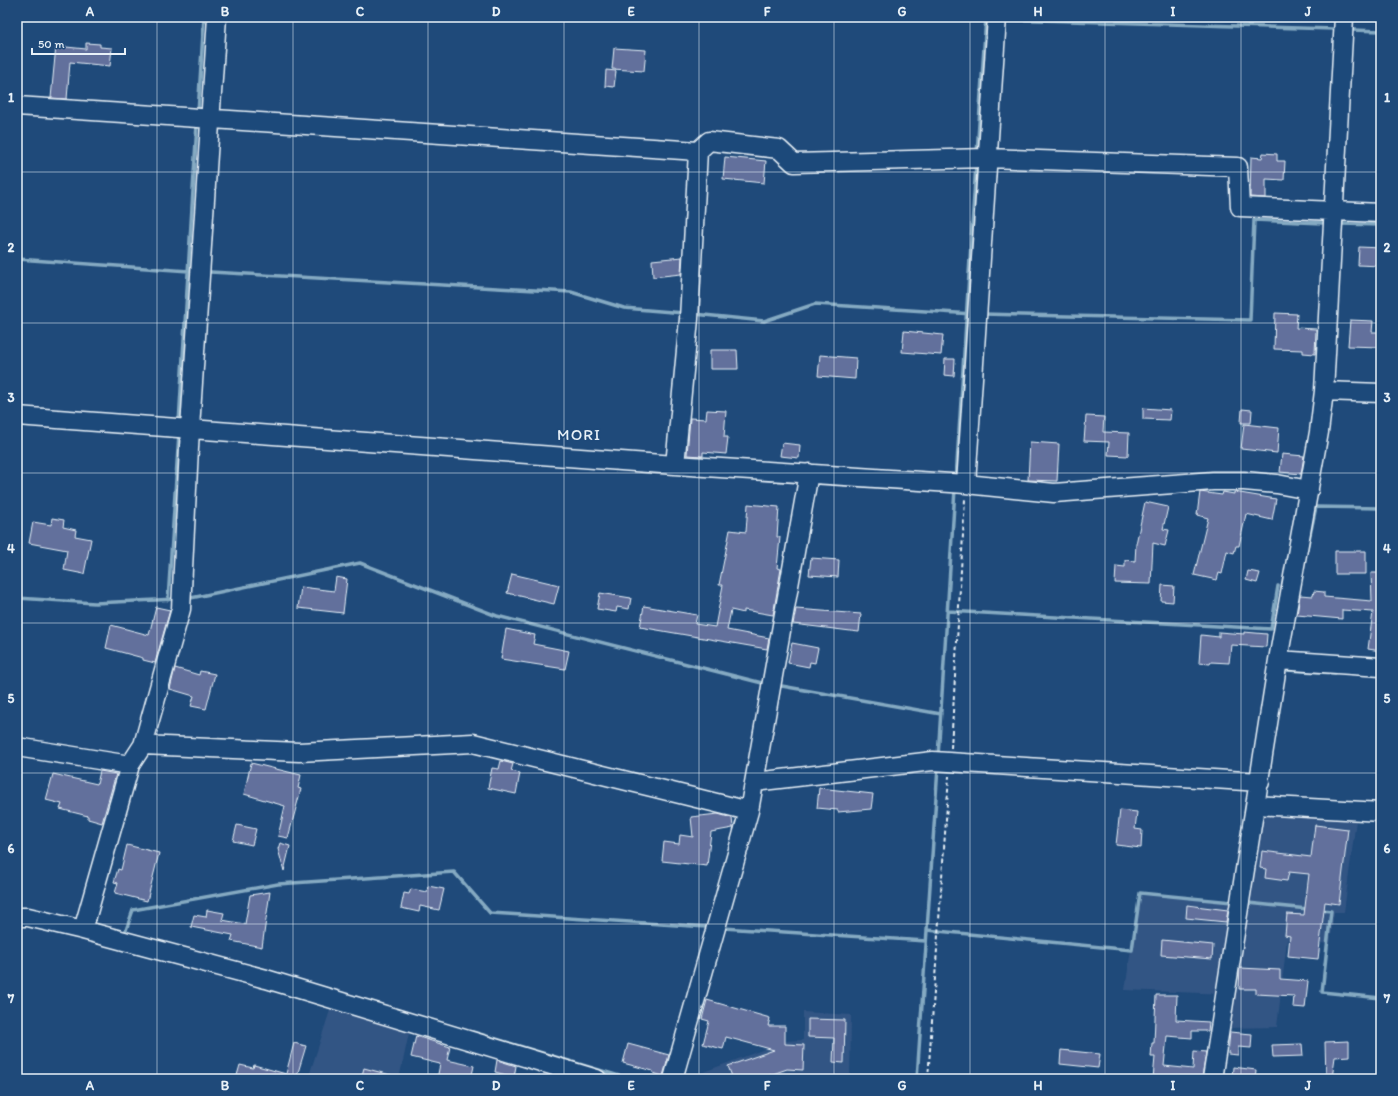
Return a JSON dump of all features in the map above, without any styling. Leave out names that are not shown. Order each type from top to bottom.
[{"type":"street","points":[[84,924],[130,765],[143,745],[181,609],[190,428],[217,17]]},
{"type":"street","points":[[1212,1079],[1260,782],[1278,660],[1319,432],[1324,391],[1344,17]]},
{"type":"street","points":[[958,483],[976,314],[997,20]]},
{"type":"street","points":[[17,106],[698,151]]},
{"type":"street","points":[[675,465],[689,313],[698,151],[709,141],[779,149],[794,163],[986,158],[1238,167],[1240,207],[1381,213]]},
{"type":"street","points":[[1324,391],[1381,393]]},
{"type":"street","points":[[17,416],[675,465],[958,483],[1054,493],[1213,481],[1244,481],[1277,484],[1309,490]]},
{"type":"street","points":[[673,1079],[749,811],[773,683],[809,473]]},
{"type":"street","points":[[1278,660],[1381,667]]},
{"type":"street","points":[[143,745],[299,752],[473,742],[749,811]]},
{"type":"street","points":[[17,748],[130,765]]},
{"type":"street","points":[[755,782],[937,762],[1260,782]]},
{"type":"street","points":[[1256,805],[1381,812]]},
{"type":"street","points":[[17,916],[84,924],[597,1079]]},
{"type":"path","points":[[958,483],[958,616]]},
{"type":"path","points":[[928,1079],[938,928]]},
{"type":"shaded area","points":[[1248,812],[1356,820],[1344,912],[1334,912],[1330,944],[1287,940],[1277,1027],[1225,1028],[1227,994],[1125,990],[1139,895],[1233,903]]},
{"type":"shaded area","points":[[333,1001],[411,1024],[399,1079],[308,1079]]},
{"type":"shaded area","points":[[803,1012],[851,1015],[850,1079],[685,1079],[786,1041],[803,1040]]},
{"type":"building","points":[[86,43],[100,44],[100,47],[112,48],[110,66],[70,62],[67,99],[51,98],[56,46],[86,49]]},
{"type":"building","points":[[614,48],[646,50],[644,71],[612,69]]},
{"type":"building","points":[[606,70],[616,71],[614,87],[605,86]]},
{"type":"building","points":[[1263,153],[1277,154],[1277,161],[1285,161],[1284,180],[1266,179],[1266,198],[1250,197],[1251,157],[1262,158]]},
{"type":"building","points":[[725,157],[766,161],[764,183],[723,179]]},
{"type":"building","points":[[1359,247],[1381,248],[1381,266],[1358,265]]},
{"type":"building","points":[[682,257],[681,274],[653,277],[652,260]]},
{"type":"building","points":[[1275,313],[1297,314],[1296,328],[1316,329],[1315,354],[1303,353],[1303,350],[1274,349]]},
{"type":"building","points":[[1350,320],[1373,321],[1372,332],[1381,332],[1381,347],[1348,346]]},
{"type":"building","points":[[904,331],[943,335],[941,355],[902,352]]},
{"type":"building","points":[[710,350],[737,350],[738,369],[710,369]]},
{"type":"building","points":[[820,355],[856,358],[855,379],[818,376]]},
{"type":"building","points":[[945,359],[955,359],[954,376],[944,375]]},
{"type":"building","points":[[1143,408],[1171,410],[1170,420],[1143,419]]},
{"type":"building","points":[[1242,409],[1252,410],[1251,423],[1241,423]]},
{"type":"building","points":[[707,410],[726,411],[724,437],[728,437],[726,454],[703,452],[703,456],[687,455],[690,418],[706,419]]},
{"type":"building","points":[[1086,416],[1104,417],[1103,432],[1129,433],[1128,456],[1108,455],[1109,442],[1084,441]]},
{"type":"building","points":[[1244,424],[1279,428],[1277,453],[1241,449]]},
{"type":"building","points":[[1030,442],[1059,444],[1057,481],[1028,480]]},
{"type":"building","points":[[782,443],[800,445],[799,458],[780,456]]},
{"type":"building","points":[[1282,454],[1304,456],[1301,474],[1280,472]]},
{"type":"building","points":[[1200,492],[1222,495],[1223,492],[1234,494],[1234,492],[1276,499],[1272,520],[1246,514],[1239,546],[1236,546],[1234,553],[1227,551],[1222,574],[1219,573],[1217,580],[1194,575],[1208,518],[1197,515]]},
{"type":"building","points":[[1145,502],[1168,507],[1163,529],[1169,530],[1165,546],[1153,543],[1151,584],[1115,583],[1116,566],[1125,567],[1125,560],[1135,561],[1136,544]]},
{"type":"building","points":[[748,504],[779,507],[777,537],[780,537],[777,568],[781,569],[773,615],[744,610],[744,613],[731,610],[727,630],[769,638],[767,649],[640,627],[644,606],[697,615],[695,624],[715,627],[723,585],[719,585],[730,530],[746,532]]},
{"type":"building","points":[[52,518],[64,520],[63,527],[76,530],[75,536],[91,539],[84,574],[64,570],[67,550],[29,543],[33,522],[51,525]]},
{"type":"building","points":[[1335,551],[1366,551],[1366,574],[1335,574]]},
{"type":"building","points":[[811,558],[839,560],[838,577],[809,575]]},
{"type":"building","points":[[1248,571],[1260,573],[1257,583],[1246,580]]},
{"type":"building","points":[[1371,573],[1381,573],[1381,651],[1368,649],[1373,612],[1342,610],[1342,619],[1297,615],[1300,595],[1313,596],[1314,591],[1324,592],[1324,597],[1372,601]]},
{"type":"building","points":[[512,574],[559,585],[554,604],[507,593]]},
{"type":"building","points":[[336,577],[347,579],[343,613],[298,608],[301,587],[334,591]]},
{"type":"building","points":[[1162,585],[1174,586],[1173,602],[1161,601]]},
{"type":"building","points":[[600,593],[631,598],[629,609],[617,607],[616,612],[597,609]]},
{"type":"building","points":[[156,607],[170,610],[155,663],[143,660],[143,658],[106,648],[111,625],[149,635]]},
{"type":"building","points":[[796,609],[861,614],[859,632],[793,624]]},
{"type":"building","points":[[506,629],[535,635],[533,644],[569,651],[565,669],[501,659]]},
{"type":"building","points":[[1219,632],[1267,634],[1266,647],[1231,645],[1229,663],[1199,663],[1201,635],[1219,637]]},
{"type":"building","points":[[792,643],[818,648],[815,663],[810,662],[809,667],[788,663]]},
{"type":"building","points":[[175,668],[199,675],[200,671],[215,674],[206,709],[191,706],[194,696],[170,689]]},
{"type":"building","points":[[501,761],[513,764],[511,771],[520,773],[516,794],[488,788],[492,768],[499,769]]},
{"type":"building","points":[[251,763],[301,775],[298,788],[301,789],[288,838],[278,836],[285,806],[244,794]]},
{"type":"building","points":[[100,771],[116,774],[102,823],[88,819],[88,816],[60,809],[62,804],[46,800],[53,774],[97,784]]},
{"type":"building","points":[[819,788],[873,794],[871,809],[838,812],[838,810],[817,808]]},
{"type":"building","points":[[1120,810],[1137,812],[1135,829],[1142,830],[1141,848],[1116,845]]},
{"type":"building","points":[[718,814],[732,818],[733,828],[711,832],[707,866],[662,861],[664,842],[679,844],[680,835],[693,837],[691,817]]},
{"type":"building","points":[[237,825],[256,829],[252,845],[233,841]]},
{"type":"building","points":[[1315,825],[1348,829],[1339,904],[1325,902],[1318,959],[1288,956],[1290,936],[1285,935],[1287,914],[1304,915],[1309,874],[1289,872],[1287,881],[1265,878],[1266,869],[1260,868],[1262,851],[1311,857]]},
{"type":"building","points":[[280,843],[290,846],[284,871],[278,849]]},
{"type":"building","points":[[127,845],[159,853],[147,901],[115,893],[118,883],[114,882],[118,869],[121,870]]},
{"type":"building","points":[[428,886],[444,889],[439,910],[420,906],[419,912],[401,908],[404,893],[409,894],[411,889],[427,892]]},
{"type":"building","points":[[270,892],[262,947],[231,941],[233,935],[191,927],[194,915],[206,917],[207,910],[224,913],[222,920],[245,924],[250,895]]},
{"type":"building","points":[[1187,905],[1228,910],[1226,922],[1186,918]]},
{"type":"building","points":[[1162,940],[1213,945],[1212,959],[1161,955]]},
{"type":"building","points":[[1240,968],[1280,970],[1280,979],[1308,981],[1305,1008],[1293,1007],[1294,996],[1256,994],[1256,989],[1239,989]]},
{"type":"building","points":[[1156,995],[1177,995],[1176,1020],[1209,1022],[1208,1031],[1192,1031],[1192,1038],[1167,1036],[1164,1066],[1193,1069],[1194,1051],[1206,1052],[1202,1079],[1153,1079],[1155,1057],[1151,1057],[1152,1043],[1154,1043]]},
{"type":"building","points":[[707,1000],[770,1018],[768,1026],[785,1026],[785,1044],[804,1045],[803,1070],[787,1069],[759,1079],[733,1079],[728,1066],[774,1050],[726,1037],[723,1049],[703,1044],[709,1021],[702,1019]]},
{"type":"building","points":[[808,1019],[845,1020],[844,1063],[833,1062],[834,1038],[808,1037]]},
{"type":"building","points":[[1230,1032],[1252,1034],[1251,1048],[1238,1047],[1238,1055],[1228,1054]]},
{"type":"building","points":[[416,1036],[450,1047],[447,1060],[474,1066],[471,1079],[437,1079],[440,1064],[411,1057]]},
{"type":"building","points":[[1349,1041],[1349,1056],[1335,1057],[1332,1078],[1326,1078],[1325,1042]]},
{"type":"building","points":[[294,1043],[306,1046],[296,1079],[236,1079],[240,1065],[253,1068],[254,1065],[286,1074]]},
{"type":"building","points":[[628,1044],[669,1055],[663,1076],[653,1073],[653,1071],[623,1063]]},
{"type":"building","points":[[1302,1044],[1303,1056],[1273,1057],[1272,1045]]},
{"type":"building","points":[[1061,1050],[1100,1054],[1098,1068],[1060,1064]]},
{"type":"building","points":[[497,1060],[516,1066],[514,1077],[495,1072]]},
{"type":"building","points":[[1233,1067],[1256,1070],[1255,1079],[1232,1079]]},
{"type":"building","points":[[364,1068],[394,1076],[394,1079],[361,1079]]},
{"type":"waterway","points":[[198,113],[204,17]]},
{"type":"waterway","points":[[966,17],[987,18]]},
{"type":"waterway","points":[[977,154],[986,17]]},
{"type":"waterway","points":[[1003,19],[1334,29]]},
{"type":"waterway","points":[[1352,30],[1381,31]]},
{"type":"waterway","points":[[179,423],[197,124]]},
{"type":"waterway","points":[[956,479],[976,164]]},
{"type":"waterway","points":[[983,314],[1250,320],[1254,220],[1322,223]]},
{"type":"waterway","points":[[1341,224],[1381,225]]},
{"type":"waterway","points":[[17,259],[189,271]]},
{"type":"waterway","points":[[210,272],[571,292],[624,308],[684,313]]},
{"type":"waterway","points":[[694,314],[764,321],[815,304],[973,314]]},
{"type":"waterway","points":[[168,600],[179,433]]},
{"type":"waterway","points":[[938,757],[955,489]]},
{"type":"waterway","points":[[1307,549],[1316,507],[1381,508]]},
{"type":"waterway","points":[[186,599],[360,563],[497,616],[766,684]]},
{"type":"waterway","points":[[948,611],[1271,629],[1278,586]]},
{"type":"waterway","points":[[17,598],[95,603],[176,599]]},
{"type":"waterway","points":[[1286,670],[1335,673]]},
{"type":"waterway","points":[[776,685],[941,714]]},
{"type":"waterway","points":[[917,1079],[938,767]]},
{"type":"waterway","points":[[125,933],[133,910],[278,884],[454,872],[490,913],[707,927]]},
{"type":"waterway","points":[[927,930],[1132,950],[1140,893],[1232,902]]},
{"type":"waterway","points":[[1248,903],[1308,909]]},
{"type":"waterway","points":[[1321,910],[1331,911],[1322,992],[1381,998]]},
{"type":"waterway","points":[[723,928],[926,941]]},
{"type":"waterway","points":[[473,1032],[629,1079]]},
{"type":"district","name":"MORI","points":[[579,434]]}]
